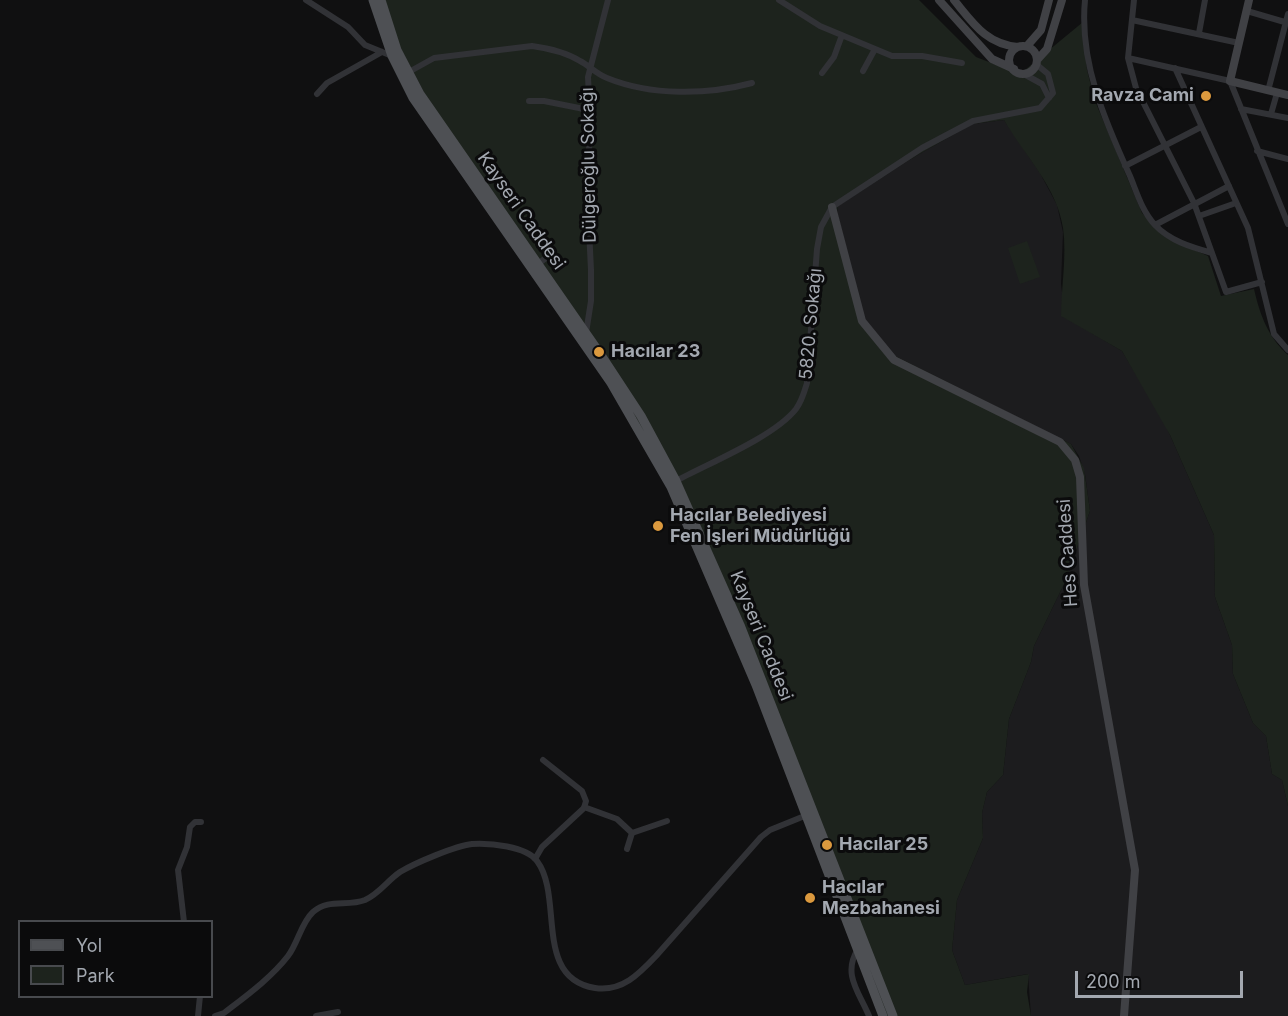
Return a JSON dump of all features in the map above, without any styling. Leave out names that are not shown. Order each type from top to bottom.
[{"type":"main road","points":[[373,0],[391,53]]},
{"type":"main road","points":[[381,0],[391,53]]},
{"type":"main road","name":"Kayseri Caddesi","points":[[391,53],[586,333],[635,407],[676,481],[740,625],[883,1016]]},
{"type":"main road","name":"Kayseri Caddesi","points":[[391,53],[413,98],[612,383],[671,488],[811,814],[893,1016]]},
{"type":"street","points":[[306,0],[348,27],[365,45],[391,53]]},
{"type":"street","name":"Dülgeroğlu Sokağı","points":[[586,333],[591,301],[586,168],[591,135],[588,77],[608,0]]},
{"type":"street","points":[[779,0],[820,26],[892,57],[940,58],[962,63]]},
{"type":"street","points":[[939,0],[992,59],[1042,84],[1049,99]]},
{"type":"street","points":[[832,207],[922,148],[973,121],[1033,111],[1053,93],[1048,74],[1037,62],[1034,51],[1023,47],[1002,46],[991,41],[981,33],[954,0]]},
{"type":"street","points":[[1018,71],[1010,56],[1041,30],[1049,0]]},
{"type":"street","points":[[1018,71],[1030,71],[1047,49],[1062,0]]},
{"type":"street","points":[[1085,0],[1086,38],[1095,91],[1142,207],[1155,225],[1170,237],[1186,246],[1212,253]]},
{"type":"street","points":[[1134,0],[1128,58],[1136,88],[1194,203],[1226,292],[1262,282]]},
{"type":"street","points":[[1199,33],[1205,0]]},
{"type":"street","points":[[1250,0],[1230,81],[1288,224]]},
{"type":"street","points":[[1247,11],[1287,23]]},
{"type":"street","points":[[1271,114],[1272,92],[1288,14]]},
{"type":"street","points":[[1132,20],[1239,43]]},
{"type":"street","points":[[822,73],[834,57],[842,35]]},
{"type":"street","points":[[407,73],[434,58],[532,46],[580,61],[591,70],[625,85],[648,89],[705,92],[752,83]]},
{"type":"street","points":[[863,71],[875,49]]},
{"type":"street","points":[[317,94],[327,83],[391,53]]},
{"type":"street","points":[[1128,58],[1288,95]]},
{"type":"street","points":[[1175,68],[1248,228],[1274,334],[1286,347]]},
{"type":"street","points":[[529,101],[544,101],[589,110]]},
{"type":"street","points":[[1241,109],[1288,118]]},
{"type":"street","points":[[1125,166],[1201,128]]},
{"type":"street","points":[[1257,151],[1288,159]]},
{"type":"street","points":[[1155,225],[1229,186]]},
{"type":"street","points":[[1279,199],[1288,201]]},
{"type":"street","points":[[1199,216],[1236,203]]},
{"type":"street","name":"5820. Sokağı","points":[[676,481],[768,431],[788,417],[803,397],[807,383],[817,249],[821,227],[832,207]]},
{"type":"street","name":"Hes Caddesi","points":[[832,207],[862,321],[877,343],[894,360],[1060,442],[1075,460],[1080,477],[1084,585],[1135,870],[1124,1016]]},
{"type":"street","points":[[538,264],[551,254]]},
{"type":"street","points":[[536,859],[542,847],[584,807],[586,798],[582,791],[543,760]]},
{"type":"street","points":[[584,807],[617,819],[632,832]]},
{"type":"street","points":[[215,1016],[224,1013],[271,975],[290,954],[311,914],[320,907],[331,903],[364,900],[400,872],[452,848],[473,844],[519,850],[536,859],[548,887],[552,941],[558,958],[579,982],[591,987],[611,988],[639,974],[761,837],[770,830],[811,814]]},
{"type":"street","points":[[632,832],[667,821]]},
{"type":"street","points":[[184,920],[178,870],[187,847],[189,827],[195,822],[201,822]]},
{"type":"street","points":[[627,849],[632,832]]},
{"type":"street","points":[[858,949],[850,968],[850,978],[869,1016]]},
{"type":"street","points":[[198,1016],[200,998]]},
{"type":"street","points":[[316,1016],[338,1012]]},
{"type":"shaded area","points":[[1004,120],[1040,173],[1057,205],[1063,232],[1061,284],[1065,317],[1122,351],[1163,419],[1214,535],[1215,597],[1232,645],[1233,674],[1253,723],[1266,736],[1272,774],[1282,780],[1288,806],[1288,1016],[1031,1016],[1028,974],[965,985],[952,950],[957,900],[983,838],[982,813],[987,792],[1003,775],[1009,719],[1031,662],[1034,646],[1065,582],[1090,511],[1085,474],[1079,456],[1071,444],[893,355],[865,321],[837,212],[838,206],[909,160],[972,124]]},
{"type":"green space","points":[[375,0],[919,0],[976,57],[1020,74],[1083,22],[1087,70],[1095,101],[1142,213],[1165,237],[1208,256],[1221,296],[1254,289],[1266,325],[1275,341],[1288,355],[1288,806],[1282,780],[1272,774],[1266,736],[1253,723],[1233,674],[1232,645],[1215,597],[1214,535],[1170,435],[1122,351],[1061,316],[1063,228],[1054,199],[1039,172],[1004,120],[972,124],[909,160],[838,206],[837,212],[865,321],[893,355],[1071,444],[1084,468],[1090,511],[1065,582],[1034,646],[1031,662],[1009,719],[1003,775],[987,792],[982,813],[983,838],[957,900],[952,950],[965,985],[1029,974],[1027,992],[1031,1016],[886,1016],[666,472],[625,399],[461,162]]},
{"type":"green space","points":[[1027,241],[1040,277],[1020,284],[1008,248]]},
{"type":"place","name":"Ravza Cami","points":[[1206,96]]},
{"type":"place","name":"Hacılar 23","points":[[599,352]]},
{"type":"place","name":"Hacılar Belediyesi Fen İşleri Müdürlüğü","points":[[658,526]]},
{"type":"place","name":"Hacılar 25","points":[[827,845]]},
{"type":"place","name":"Hacılar Mezbahanesi","points":[[810,898]]}]
